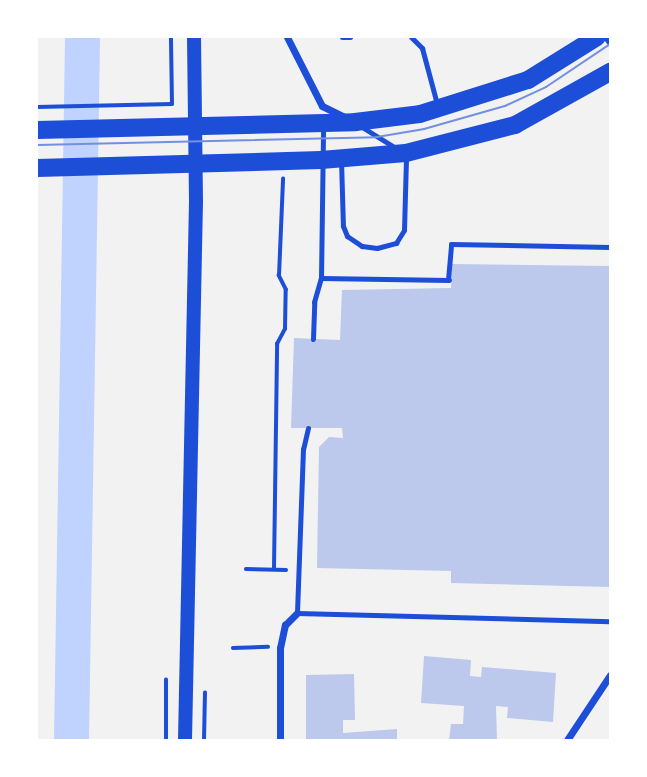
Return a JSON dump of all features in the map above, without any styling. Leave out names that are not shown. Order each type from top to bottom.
[{"type":"main road","points":[[185,740],[196,201],[194,37]]},
{"type":"main road","points":[[37,130],[355,122],[439,111],[528,80],[597,37]]},
{"type":"main road","points":[[37,168],[321,160],[406,153],[514,125],[610,72]]},
{"type":"street","points":[[287,37],[322,106],[355,122]]},
{"type":"street","points":[[280,740],[280,648],[285,625],[297,613]]},
{"type":"street","points":[[567,740],[610,675]]},
{"type":"lane","points":[[342,37],[350,37]]},
{"type":"lane","points":[[411,37],[422,48],[439,111]]},
{"type":"lane","points":[[605,37],[610,44]]},
{"type":"lane","points":[[341,157],[343,226],[347,236],[362,246],[377,248],[396,243],[404,230],[406,153],[355,122]]},
{"type":"lane","points":[[313,338],[314,302],[321,278],[323,123]]},
{"type":"lane","points":[[321,278],[450,280],[451,244],[610,247]]},
{"type":"lane","points":[[308,428],[303,449],[297,613],[610,621]]},
{"type":"path","points":[[37,107],[172,104],[171,37]]},
{"type":"path","points":[[246,569],[272,569],[277,344],[285,328],[286,290],[279,276],[283,173]]},
{"type":"path","points":[[233,648],[263,646]]},
{"type":"path","points":[[166,680],[166,740]]},
{"type":"path","points":[[204,740],[205,681]]},
{"type":"building","points":[[452,264],[610,266],[610,587],[451,583],[451,571],[317,568],[319,447],[329,437],[343,438],[342,428],[291,428],[294,338],[340,340],[342,290],[451,288]]},
{"type":"building","points":[[424,656],[471,660],[470,676],[481,677],[482,667],[556,673],[553,722],[507,718],[508,707],[496,706],[497,740],[449,740],[451,724],[463,724],[464,706],[421,703]]},
{"type":"building","points":[[354,674],[355,720],[343,720],[343,733],[397,729],[397,740],[306,740],[306,675]]},
{"type":"waterway","points":[[71,740],[82,37]]},
{"type":"tram line","points":[[37,145],[377,137],[424,129],[505,106],[546,87],[610,44]]}]
